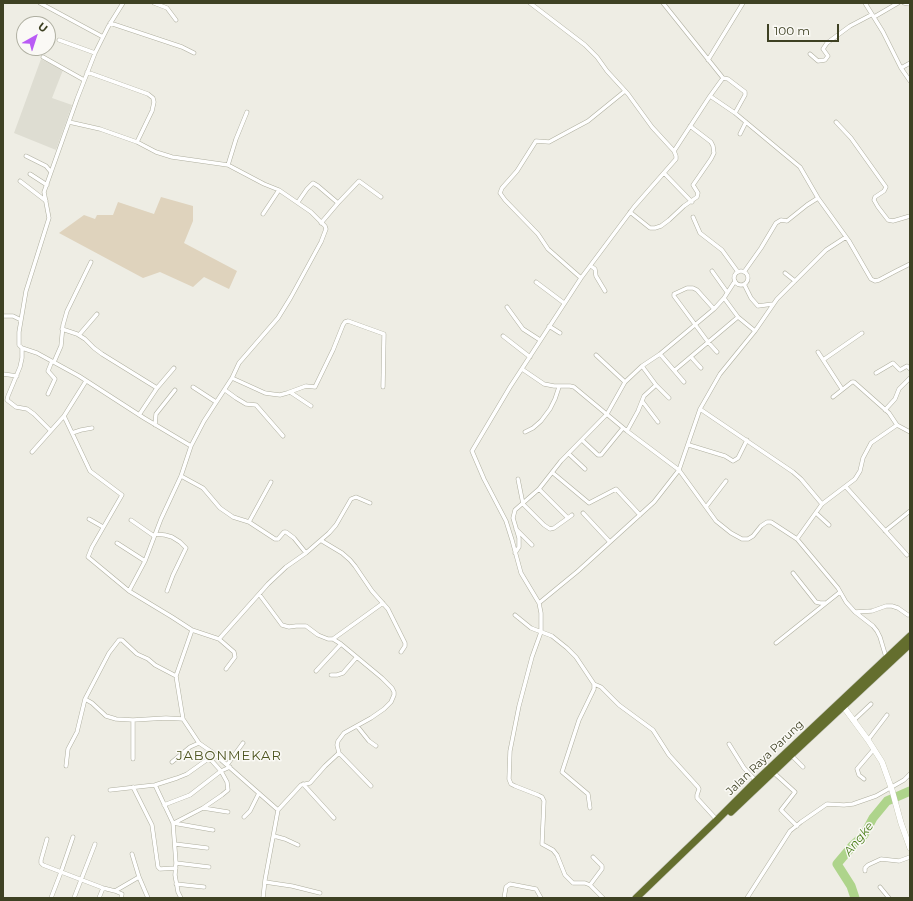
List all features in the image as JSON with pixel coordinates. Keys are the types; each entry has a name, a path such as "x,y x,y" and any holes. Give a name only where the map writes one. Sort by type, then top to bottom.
{"highway":[{"name":"Jalan Raya Parung","path":"636,898 756,781 910,636"},
{"name":"Jalan Raya Parung","path":"642,898 773,772 910,644"}],"main road":[{"path":"843,706 882,762 910,848"}],"street":[{"path":"40,3 103,37"},
{"path":"50,430 27,409 16,407 7,400 17,376 22,358 22,348 18,340 21,320 26,290 49,218 44,196 51,172 95,53 110,23 123,3"},
{"path":"154,3 167,8 176,20"},
{"path":"530,3 585,45 625,91 652,127 674,151 676,156 676,159 630,212 564,303 522,368 472,451 484,480 506,521 521,573 538,603 541,613 540,632 518,706 510,752 509,779 511,784 542,797 544,801 542,844 553,850 557,855 568,879 574,883 585,883 590,885 603,898"},
{"path":"663,3 723,78 728,79 745,92 746,95 735,113"},
{"path":"708,60 743,3"},
{"path":"865,3 883,32 900,68 909,79"},
{"path":"810,54 818,61 825,60 828,56 823,49 827,43 850,26 898,3"},
{"path":"904,3 910,4"},
{"path":"110,23 194,53"},
{"path":"59,40 95,53"},
{"path":"43,57 84,80"},
{"path":"900,68 910,63"},
{"path":"88,72 148,94 153,98 154,102 152,111 137,142"},
{"path":"674,151 723,78"},
{"path":"582,278 548,249 535,230 500,193 502,188 517,171 536,141 549,142 588,121 625,91"},
{"path":"710,96 735,113 800,167 818,198 859,256 870,279 875,281 879,280 910,264"},
{"path":"228,165 246,112"},
{"path":"69,122 100,129 137,142 156,152 172,157 228,165 264,184 279,190 298,202 311,212 325,226 326,229 302,279 278,318 238,363 225,390 204,421 191,446 181,476 145,561 129,591"},
{"path":"740,134 746,122"},
{"path":"836,122 851,138 886,187 884,191 876,196 874,200 888,220 893,221 910,216"},
{"path":"630,212 650,228 655,228 670,220 684,206 692,202 699,194 693,185 714,153 712,142 690,126"},
{"path":"26,156 46,166 51,172"},
{"path":"664,173 692,202"},
{"path":"30,174 47,186"},
{"path":"20,181 46,201"},
{"path":"322,223 338,203 359,182 381,197"},
{"path":"298,202 313,183 338,203"},
{"path":"263,214 279,190"},
{"path":"744,272 776,223 781,220 787,221 818,198"},
{"path":"693,217 700,233 722,250 738,272"},
{"path":"538,603 560,587 654,502 679,470 689,445 700,408 720,374 755,331 773,304 826,250 846,237"},
{"path":"48,394 55,379 48,371 61,346 62,329 67,311 91,262"},
{"path":"591,266 595,269 596,276 605,291"},
{"path":"712,271 727,292"},
{"path":"738,272 744,272"},
{"path":"515,554 519,547 519,538 513,518 518,507 539,489 568,454 607,414 625,382 642,366 660,354 714,309 724,298 735,281 734,277 738,272"},
{"path":"744,272 748,278 744,284"},
{"path":"785,273 795,281"},
{"path":"735,281 738,284 744,284"},
{"path":"536,282 564,303"},
{"path":"744,284 751,298 758,306 773,304"},
{"path":"714,309 697,290 693,288 687,288 676,292 674,296 717,352"},
{"path":"724,298 738,317 755,331"},
{"path":"507,307 523,329 540,340"},
{"path":"79,335 96,314"},
{"path":"3,316 12,316 21,320"},
{"path":"675,370 738,317"},
{"path":"232,378 265,393 280,395 306,386 315,387 345,322 348,321 382,332 384,335 382,387"},
{"path":"549,326 560,334"},
{"path":"62,329 79,335 98,351 157,388"},
{"path":"822,360 862,333"},
{"path":"503,336 530,357"},
{"path":"22,348 53,361 191,446"},
{"path":"818,352 842,390"},
{"path":"660,354 684,382"},
{"path":"596,355 625,382"},
{"path":"691,357 700,368"},
{"path":"876,373 891,363 895,364 900,370 907,366 910,369"},
{"path":"642,366 669,398"},
{"path":"139,415 157,388 174,368"},
{"path":"522,368 544,384 559,387 574,387 625,429 679,470 716,521 731,533 742,539 753,536 760,526 767,522 771,522 797,539 838,588 846,602 877,631 886,658"},
{"path":"3,374 17,376"},
{"path":"885,410 895,399 899,389 910,378"},
{"path":"32,452 64,416 86,381"},
{"path":"833,397 854,382 889,413 897,425 910,432"},
{"path":"582,440 598,455 601,455 625,429 644,396 656,384"},
{"path":"193,387 216,402"},
{"path":"525,432 537,424 550,409 559,387"},
{"path":"155,425 156,414 174,390"},
{"path":"225,390 246,404 256,405 283,436"},
{"path":"290,392 311,406"},
{"path":"642,401 658,422"},
{"path":"700,408 793,472 822,504"},
{"path":"64,416 90,471 122,495 92,547 88,557 129,591 192,630 219,638 235,654 235,657 226,669"},
{"path":"797,539 822,504 855,479 860,471 863,458 871,443 879,436 897,425"},
{"path":"72,433 92,428"},
{"path":"689,445 725,456 733,461 738,458 747,440"},
{"path":"568,454 585,468"},
{"path":"553,473 589,503 616,489 640,515"},
{"path":"181,476 203,488 216,504 233,517 249,522 275,539 278,539 284,532 289,534 300,544 306,553"},
{"path":"518,479 523,504 544,525 550,529 554,528 570,517 539,489"},
{"path":"706,507 726,481"},
{"path":"249,522 272,482"},
{"path":"846,487 907,555"},
{"path":"219,638 286,567 322,541 336,525 351,499 356,497 370,503"},
{"path":"885,531 910,511"},
{"path":"583,512 610,542"},
{"path":"816,513 829,525"},
{"path":"88,519 103,528"},
{"path":"131,520 155,535 165,534 172,537 186,548 167,591"},
{"path":"515,528 532,545"},
{"path":"322,541 350,560 372,592 383,602 391,614 405,643 401,652"},
{"path":"118,543 145,561"},
{"path":"793,573 816,602 826,602"},
{"path":"776,643 840,592"},
{"path":"259,594 282,625 289,627 306,626 318,635 328,639 333,639 341,644 392,688 394,695 391,702 371,718 344,733 337,745 339,753 371,786"},
{"path":"333,639 383,602"},
{"path":"855,612 872,611 886,606 892,606 908,615"},
{"path":"515,615 531,628 552,636 576,657 594,684 601,687 620,705 653,730 668,755 698,787 699,790 696,795 697,798 717,820"},
{"path":"192,630 176,676 183,719 199,743 228,766 278,810"},
{"path":"66,766 68,749 78,732 85,699 109,653 119,640 122,640 137,654 176,676"},
{"path":"316,671 341,644"},
{"path":"331,675 337,676 343,673 356,658"},
{"path":"590,808 588,794 562,772 579,720 594,689 594,684"},
{"path":"85,699 92,703 106,716 116,720 166,718 183,719"},
{"path":"853,721 870,704"},
{"path":"868,740 887,715"},
{"path":"133,720 133,759"},
{"path":"357,726 376,746"},
{"path":"172,762 190,747 199,743"},
{"path":"164,805 190,795 228,766 243,743"},
{"path":"729,744 744,768 756,781"},
{"path":"864,780 858,775 857,769 874,749"},
{"path":"263,898 278,810 301,785 310,783 339,753"},
{"path":"791,755 803,767"},
{"path":"110,790 155,785 187,774 208,759 212,760 221,771 227,782 228,790 203,808 173,823"},
{"path":"773,772 795,792 781,810 797,826"},
{"path":"747,898 790,831 827,804 844,805 860,803 892,789 910,774"},
{"path":"303,784 334,818"},
{"path":"155,785 173,823 176,884 181,898"},
{"path":"133,787 152,825 158,866 160,869 176,868"},
{"path":"244,817 250,811 258,794 260,794"},
{"path":"203,808 228,812"},
{"path":"173,823 214,830"},
{"path":"274,836 298,845"},
{"path":"51,898 73,837"},
{"path":"48,839 41,863 61,872 122,894 122,898"},
{"path":"74,898 95,844"},
{"path":"175,844 207,848"},
{"path":"132,854 139,877 148,898"},
{"path":"865,871 864,868 868,864 880,859 899,861 910,857"},
{"path":"590,885 602,870 602,866 593,858"},
{"path":"176,863 209,867"},
{"path":"115,891 139,877"},
{"path":"265,882 292,886 320,893"},
{"path":"176,884 204,887"},
{"path":"504,898 506,887 510,884 536,889 541,898"},
{"path":"880,887 889,898"},
{"path":"99,898 103,888"}],"shaded area":[{"path":"41,59 63,70 52,98 72,105 56,150 14,133"},
{"path":"161,197 193,206 193,221 184,243 237,271 229,289 204,277 193,287 160,272 143,278 59,233 84,215 95,219 97,215 113,215 118,202 154,214"}],"waterway":[{"name":"Angke","path":"855,898 851,886 837,864 853,845 864,835 873,818 887,801 910,791"}],"district":[{"name":"JABONMEKAR","path":"229,756"}]}
